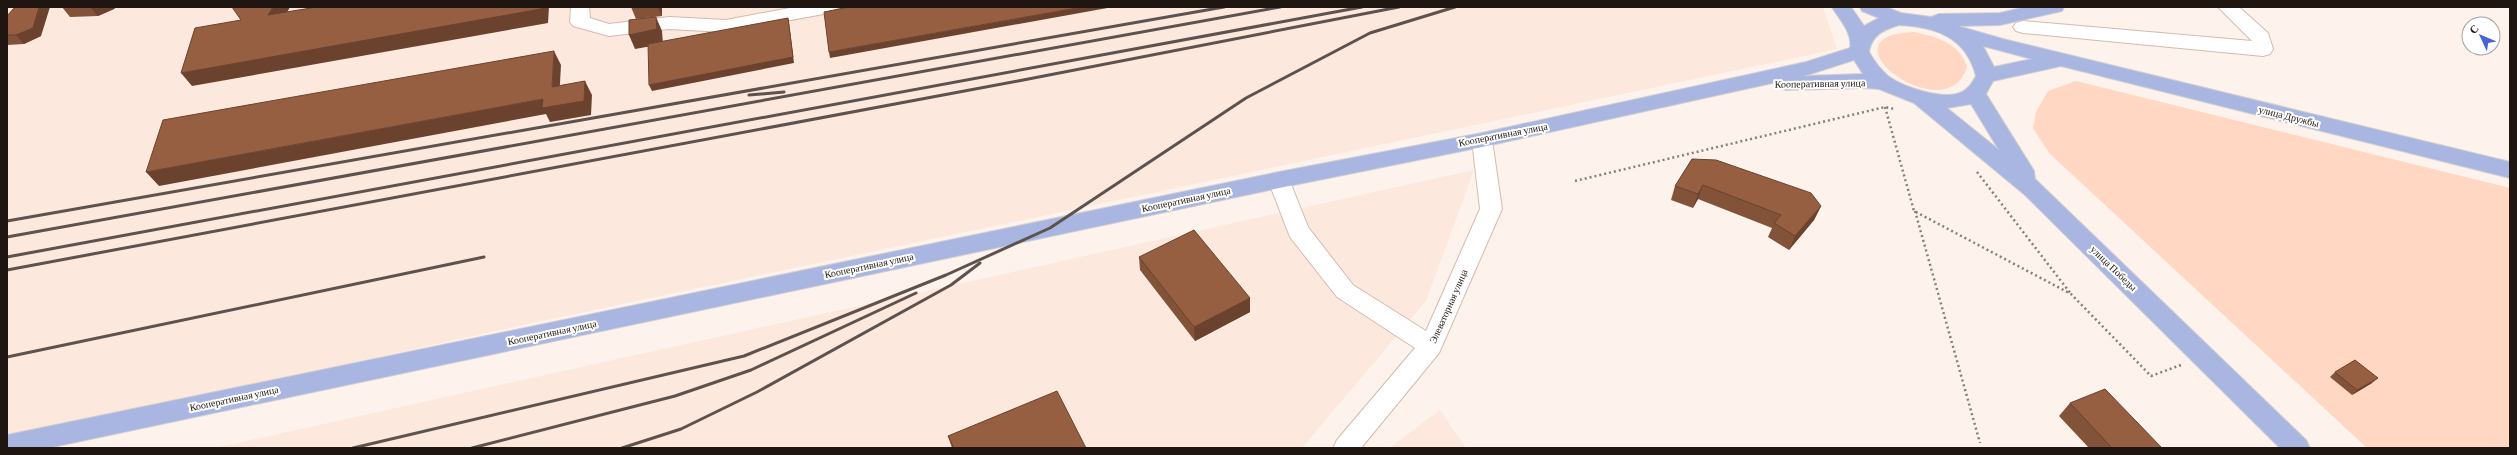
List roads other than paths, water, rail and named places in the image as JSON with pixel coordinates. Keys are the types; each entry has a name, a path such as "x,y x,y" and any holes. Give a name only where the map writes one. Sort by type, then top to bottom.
{"main road":[{"path":"1841,7 1852,20 1860,48 1870,70 1885,83 1921,98 1958,99 1982,77 2001,45 2023,27 2058,7"},
{"path":"1869,7 1898,19"},
{"path":"1860,48 1865,34 1878,25 1898,19 2000,19 2055,7"},
{"path":"1920,19 1953,32 1970,43 1998,127 2033,189"},
{"name":"улица Дружбы","path":"1953,32 2068,62 2510,170"},
{"name":"Кооперативная улица","path":"7,446 1278,180 1482,140 1808,68 1860,48"},
{"path":"1982,77 2015,68 2068,62"},
{"name":"Кооперативная улица","path":"1730,86 1859,81 1885,83"},
{"name":"улица Победы","path":"1921,98 2033,189 2297,448"}],"street":[{"path":"580,7 580,22 609,30 669,23 726,26 829,7"},
{"path":"2023,27 2263,50 2261,38 2227,7"},
{"name":"Элеваторная улица","path":"1346,448 1431,346 1490,209 1482,140"},
{"path":"1278,180 1298,231 1345,291 1431,346"}],"railway":[{"path":"7,221 1224,7"},
{"path":"7,237 1280,7"},
{"path":"7,257 1362,7"},
{"path":"7,270 1018,81 1399,7"},
{"path":"353,448 744,356 946,275 1050,228 1246,98 1370,33 1455,7"},
{"path":"749,95 784,92"},
{"path":"7,357 484,257"},
{"path":"622,448 681,429 757,392 951,285 980,263"},
{"path":"472,448 675,396 751,370 916,293"}]}
